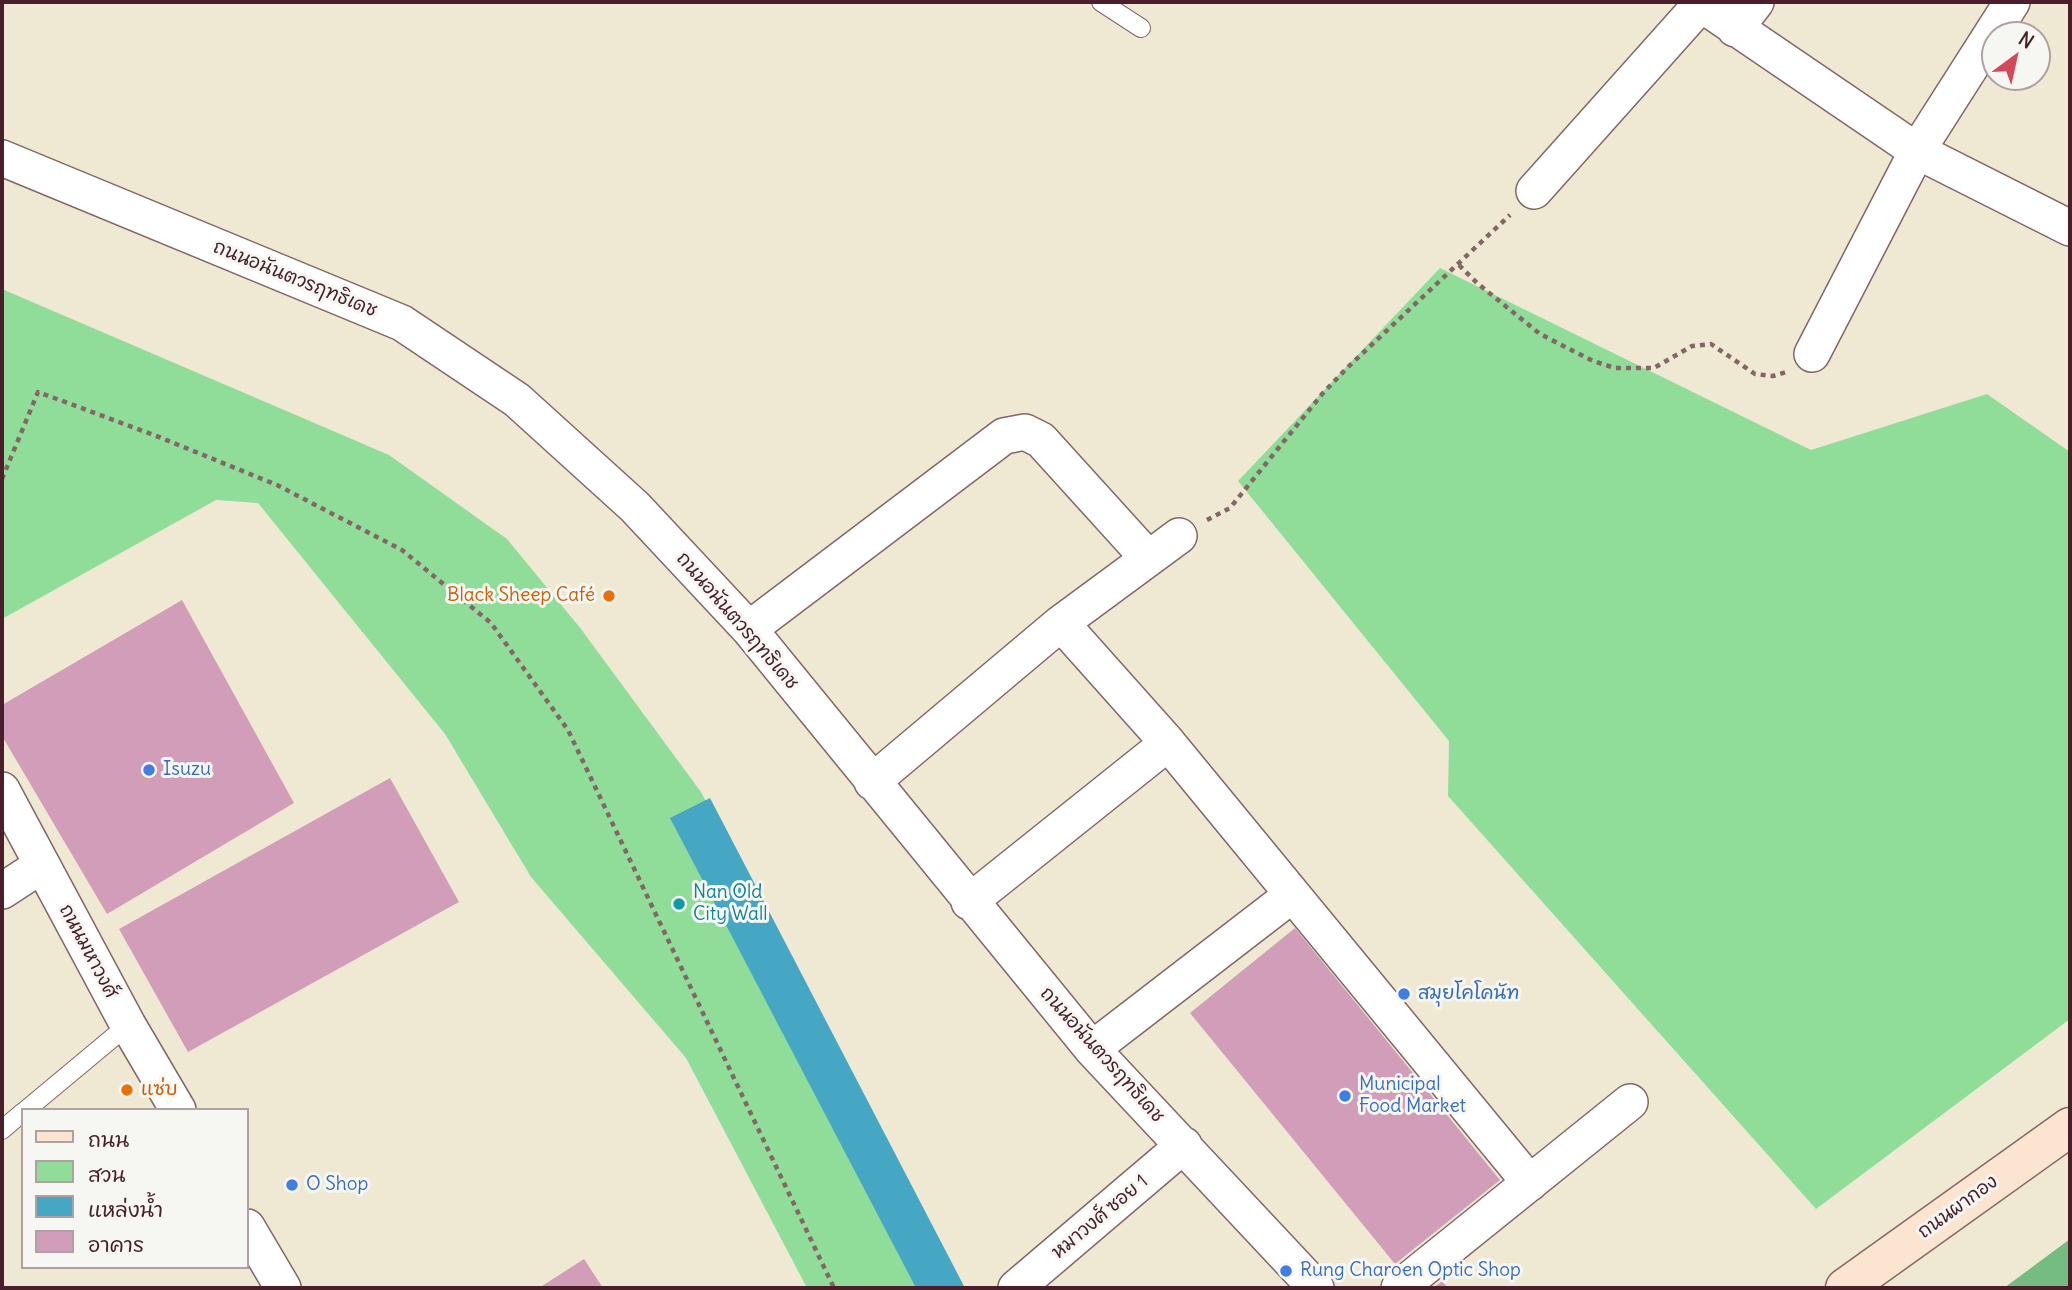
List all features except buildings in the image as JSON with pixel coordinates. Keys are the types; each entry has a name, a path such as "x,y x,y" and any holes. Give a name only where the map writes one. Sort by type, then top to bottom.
{"main road":[{"name":"ถนนผากอง","path":"1849,1287 2070,1127"}],"street":[{"path":"1735,29 1756,2"},
{"path":"1812,354 1917,151 2012,2"},
{"path":"1534,191 1699,3 1917,151 2070,228"},
{"name":"ถนนอนันตวรฤทธิเดช","path":"2,158 402,323 517,400 635,507 749,629 969,902 1092,1049 1316,1288"},
{"path":"749,629 1004,436 1025,432 1041,440 1148,558"},
{"path":"872,782 1061,623 1179,536"},
{"path":"1061,623 1168,743 1530,1183"},
{"path":"969,902 1168,743"},
{"name":"ถนนมหาวงศ์","path":"2,790 128,1025 177,1108"},
{"path":"2,891 42,865"},
{"path":"1092,1049 1292,895"},
{"path":"1399,1288 1630,1102"},
{"name":"หมาวงศ์ ซอย 1","path":"1016,1288 1184,1145"},
{"path":"248,1229 283,1288"}],"lane":[{"path":"1101,2 1141,28"},
{"path":"28,1108 128,1025"},
{"path":"2,1130 21,1114"}],"path":[{"path":"1179,536 1230,508 1323,393 1534,191"},
{"path":"1459,265 1540,334 1593,361 1615,368 1654,368 1692,346 1711,344 1755,374 1773,376 1794,370 1812,354"},
{"path":"2,479 38,392 277,485 402,550 491,623 568,730 834,1288"}],"green space":[{"path":"1440,268 1811,450 1987,394 2070,452 2070,1019 1816,1209 1448,796 1449,741 1238,481"},
{"path":"2,289 389,455 507,539 581,629 701,792 961,1288 807,1288 686,1058 531,877 445,734 258,503 216,500 2,619"},
{"path":"2070,1239 2070,1288 2004,1288"}],"water":[{"path":"710,798 965,1288 916,1288 670,818"}],"place":[{"name":"Black Sheep Café","path":"609,596"},
{"name":"Isuzu","path":"149,770"},
{"name":"Nan Old City Wall","path":"679,904"},
{"name":"สมุยโคโคนัท","path":"1404,994"},
{"name":"แซ่บ","path":"127,1090"},
{"name":"Municipal Food Market","path":"1345,1096"},
{"name":"O Shop","path":"292,1185"},
{"name":"Rung Charoen Optic Shop","path":"1286,1271"}]}
